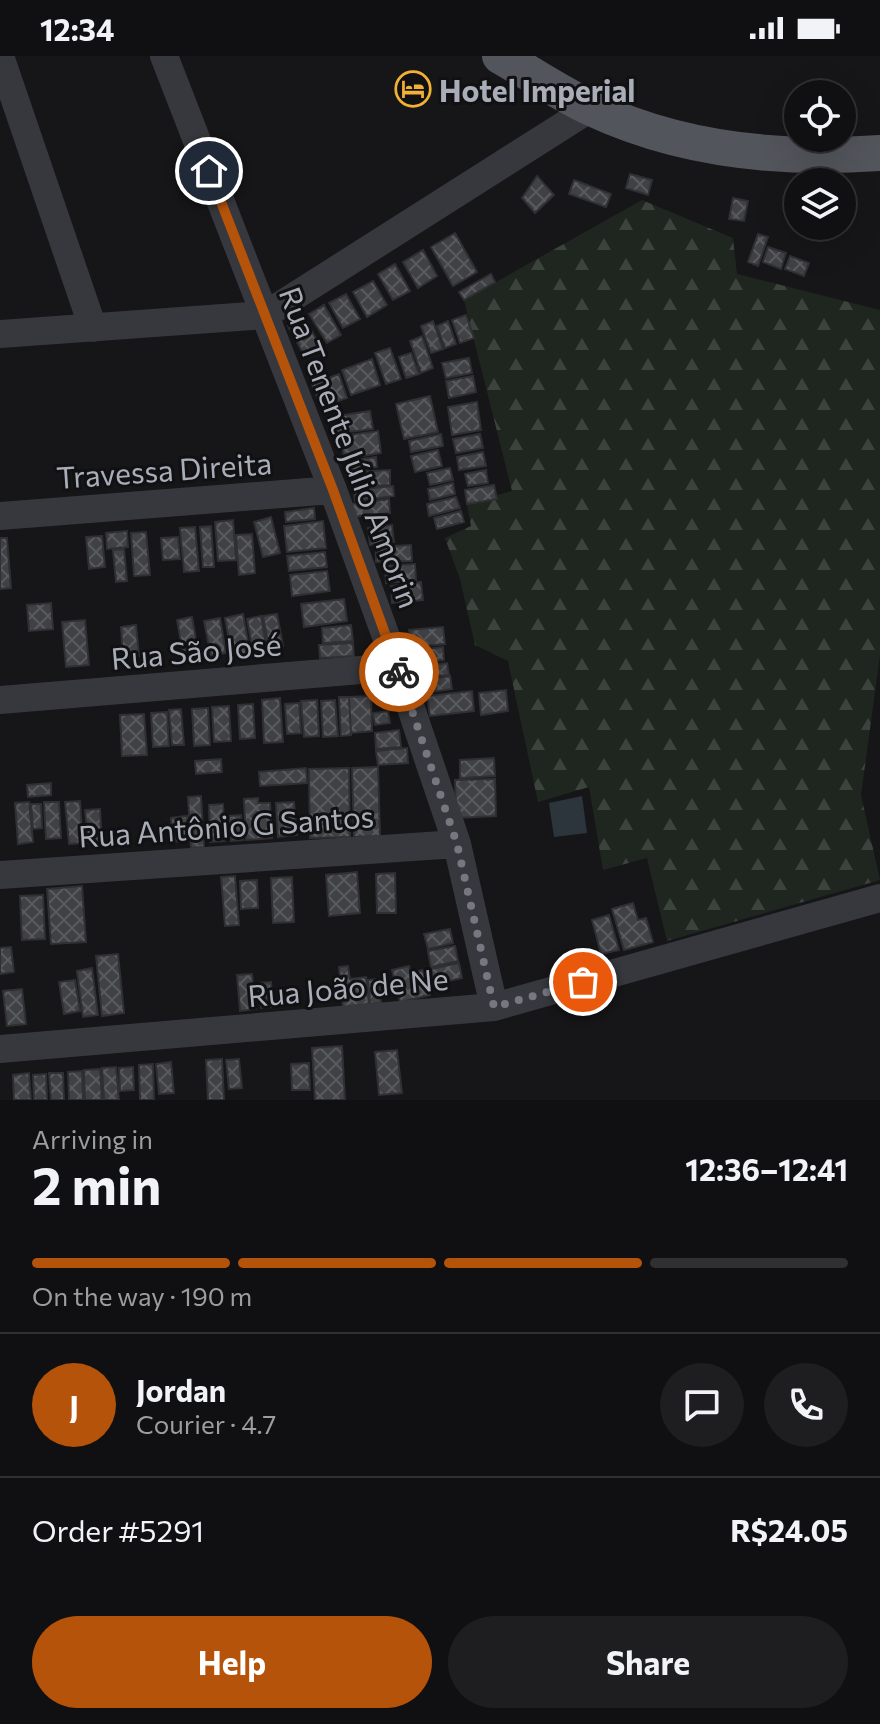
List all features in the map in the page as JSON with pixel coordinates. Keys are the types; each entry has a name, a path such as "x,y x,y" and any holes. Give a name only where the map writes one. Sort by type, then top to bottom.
{"main road":[{"path":"500,56 591,108 676,137 752,152 832,156 880,153"},
{"path":"832,156 880,173"}],"street":[{"path":"0,56 93,328"},
{"name":"Rua Tenente Júlio Amorin","path":"164,56 333,490 397,667 457,844 494,1007"},
{"path":"0,334 265,315 591,108"},
{"name":"Travessa Direita","path":"0,516 333,490"},
{"name":"Rua São José","path":"0,700 397,667"},
{"name":"Rua Antônio G Santos","path":"0,875 457,844"},
{"name":"Rua João de Ne","path":"0,1049 494,1007 880,898"}],"green space":[{"path":"642,200 733,238 737,274 880,310 880,655 861,795 880,880 667,941 647,858 603,870 589,787 538,802 508,661 475,645 460,579 445,538 471,526 467,504 512,491 464,300"}],"shaded area":[{"path":"582,796 587,833 554,837 549,803"}],"building":[{"path":"630,174 652,180 648,195 626,188"},
{"path":"537,176 554,195 535,213 522,198"},
{"path":"574,180 611,194 606,207 569,194"},
{"path":"733,198 748,201 744,221 729,219"},
{"path":"455,233 477,272 453,286 431,247"},
{"path":"758,234 768,237 758,266 748,262"},
{"path":"768,247 786,253 781,269 763,262"},
{"path":"423,250 437,276 418,288 403,262"},
{"path":"790,256 809,263 804,276 785,269"},
{"path":"395,264 410,291 393,300 378,274"},
{"path":"491,274 495,282 464,300 459,292"},
{"path":"373,281 387,305 367,317 353,292"},
{"path":"346,294 360,319 343,328 329,303"},
{"path":"324,305 341,335 327,343 309,314"},
{"path":"466,315 474,338 460,343 452,320"},
{"path":"304,317 320,346 304,355 288,326"},
{"path":"433,321 443,349 431,353 421,326"},
{"path":"448,321 456,344 445,348 437,326"},
{"path":"422,336 433,368 421,373 410,341"},
{"path":"390,348 401,379 386,384 375,353"},
{"path":"411,353 419,374 406,378 399,357"},
{"path":"469,358 472,373 446,378 442,363"},
{"path":"372,359 380,385 351,395 342,370"},
{"path":"339,374 347,398 321,407 312,384"},
{"path":"473,376 476,392 449,398 446,381"},
{"path":"430,396 438,432 404,439 396,404"},
{"path":"477,402 481,430 452,435 448,407"},
{"path":"370,411 373,429 333,434 331,417"},
{"path":"378,431 381,453 344,459 341,436"},
{"path":"441,434 443,446 411,452 409,441"},
{"path":"480,434 483,448 456,453 453,439"},
{"path":"438,450 442,466 415,472 411,456"},
{"path":"483,452 486,466 459,470 457,457"},
{"path":"376,457 377,467 350,471 349,461"},
{"path":"450,468 453,480 430,485 427,473"},
{"path":"390,470 390,485 353,487 352,472"},
{"path":"486,470 488,483 468,486 465,474"},
{"path":"453,483 455,494 430,500 428,489"},
{"path":"494,485 497,499 467,504 465,490"},
{"path":"393,486 394,496 355,501 354,490"},
{"path":"456,497 460,508 429,516 427,504"},
{"path":"389,499 390,513 353,517 351,504"},
{"path":"314,508 315,519 286,522 285,512"},
{"path":"461,511 464,522 437,529 434,518"},
{"path":"271,517 280,553 263,557 254,522"},
{"path":"233,520 236,560 218,561 215,522"},
{"path":"323,521 326,548 287,552 284,526"},
{"path":"392,525 394,542 370,545 368,528"},
{"path":"211,526 214,567 203,567 200,527"},
{"path":"195,527 199,571 184,572 180,528"},
{"path":"127,531 128,547 107,549 106,533"},
{"path":"146,532 150,575 134,576 131,533"},
{"path":"252,534 255,573 239,575 236,535"},
{"path":"102,536 105,567 89,569 86,537"},
{"path":"178,537 180,559 163,560 161,538"},
{"path":"0,538 7,538 11,588 0,589"},
{"path":"411,545 412,561 376,562 376,547"},
{"path":"124,549 127,581 116,582 113,550"},
{"path":"325,552 327,567 289,571 287,556"},
{"path":"415,564 416,580 386,583 385,566"},
{"path":"327,571 330,591 292,596 290,575"},
{"path":"421,582 423,600 392,603 391,586"},
{"path":"344,599 347,621 304,627 301,604"},
{"path":"51,603 53,629 29,631 27,605"},
{"path":"243,614 250,653 232,657 225,618"},
{"path":"277,614 283,646 269,649 263,616"},
{"path":"261,616 267,649 253,651 247,619"},
{"path":"192,617 199,657 184,660 177,620"},
{"path":"220,618 226,653 211,656 204,621"},
{"path":"85,620 89,665 66,667 62,622"},
{"path":"136,625 139,656 123,657 121,627"},
{"path":"351,625 353,641 323,643 322,628"},
{"path":"443,627 445,644 411,647 409,630"},
{"path":"353,643 354,656 320,658 319,645"},
{"path":"443,647 444,660 416,664 415,650"},
{"path":"447,663 449,675 424,678 423,666"},
{"path":"450,676 452,689 425,693 423,680"},
{"path":"506,690 508,711 481,715 479,693"},
{"path":"472,691 474,711 430,716 427,696"},
{"path":"371,696 372,731 351,733 349,697"},
{"path":"339,697 349,697 351,735 341,736"},
{"path":"280,698 283,742 264,743 262,700"},
{"path":"317,700 319,736 304,737 301,701"},
{"path":"335,700 338,736 323,737 321,701"},
{"path":"299,703 301,733 287,734 285,704"},
{"path":"253,704 255,738 240,739 238,705"},
{"path":"229,706 231,741 214,742 212,707"},
{"path":"208,708 210,745 194,746 192,709"},
{"path":"181,709 184,745 172,745 169,710"},
{"path":"388,711 390,723 375,725 373,713"},
{"path":"167,712 169,746 153,747 151,713"},
{"path":"144,714 147,755 122,756 120,715"},
{"path":"399,730 401,747 376,749 375,733"},
{"path":"407,748 408,763 378,765 376,751"},
{"path":"494,758 495,776 460,778 460,760"},
{"path":"221,759 222,772 196,774 195,761"},
{"path":"378,767 380,836 354,837 352,768"},
{"path":"306,768 307,783 260,786 259,772"},
{"path":"349,768 350,837 310,838 309,769"},
{"path":"495,779 496,816 456,818 455,780"},
{"path":"51,783 51,795 28,797 27,785"},
{"path":"201,796 204,847 191,848 188,797"},
{"path":"258,798 258,803 270,803 272,838 246,840 244,799"},
{"path":"80,801 83,843 69,844 65,802"},
{"path":"29,802 33,842 18,844 15,803"},
{"path":"44,802 59,802 61,838 46,839"},
{"path":"294,802 297,835 278,837 276,803"},
{"path":"31,804 41,804 42,828 33,829"},
{"path":"223,804 225,841 210,842 209,805"},
{"path":"100,809 102,842 88,843 85,810"},
{"path":"241,815 243,840 231,841 229,816"},
{"path":"187,816 188,841 172,842 171,818"},
{"path":"357,872 360,913 329,916 326,875"},
{"path":"395,873 396,913 377,913 376,874"},
{"path":"235,876 239,925 225,926 221,877"},
{"path":"292,877 294,922 273,923 271,878"},
{"path":"257,880 258,908 241,909 240,881"},
{"path":"82,886 86,942 51,944 47,889"},
{"path":"43,895 45,939 22,940 20,896"},
{"path":"633,903 638,920 646,918 653,942 624,950 612,909"},
{"path":"609,915 619,950 601,954 592,920"},
{"path":"450,929 453,943 428,949 424,934"},
{"path":"455,946 458,961 431,967 428,951"},
{"path":"11,947 14,972 0,974 0,948"},
{"path":"118,954 124,1013 102,1016 96,956"},
{"path":"459,963 462,978 434,984 431,969"},
{"path":"348,966 350,979 366,977 369,1004 343,1007 339,967"},
{"path":"409,966 411,973 423,970 430,995 400,1002 392,970"},
{"path":"92,968 98,1015 83,1017 77,971"},
{"path":"252,974 256,1009 240,1011 237,975"},
{"path":"379,979 381,1003 370,1004 368,980"},
{"path":"75,980 80,1011 64,1014 59,982"},
{"path":"271,982 273,1007 261,1008 258,983"},
{"path":"22,989 26,1024 7,1026 3,991"},
{"path":"342,1046 345,1100 315,1100 312,1048"},
{"path":"397,1050 402,1093 379,1095 375,1052"},
{"path":"222,1059 224,1100 208,1100 206,1060"},
{"path":"239,1059 242,1088 229,1089 226,1060"},
{"path":"171,1062 174,1093 159,1094 156,1064"},
{"path":"309,1063 310,1090 292,1090 291,1064"},
{"path":"153,1064 154,1100 140,1100 139,1065"},
{"path":"116,1067 119,1100 104,1100 102,1068"},
{"path":"133,1067 134,1090 120,1091 119,1068"},
{"path":"100,1069 102,1100 85,1100 84,1070"},
{"path":"82,1071 83,1100 69,1100 68,1072"},
{"path":"29,1073 31,1100 14,1100 13,1075"},
{"path":"49,1073 63,1073 64,1100 51,1100"},
{"path":"46,1074 47,1100 34,1100 33,1075"}],"way so far":[{"path":"399,672 457,844 494,1007 583,982"}],"place":[{"name":"Hotel Imperial","path":"413,89"}],"route":[{"path":"209,171 333,490 399,672"}]}
